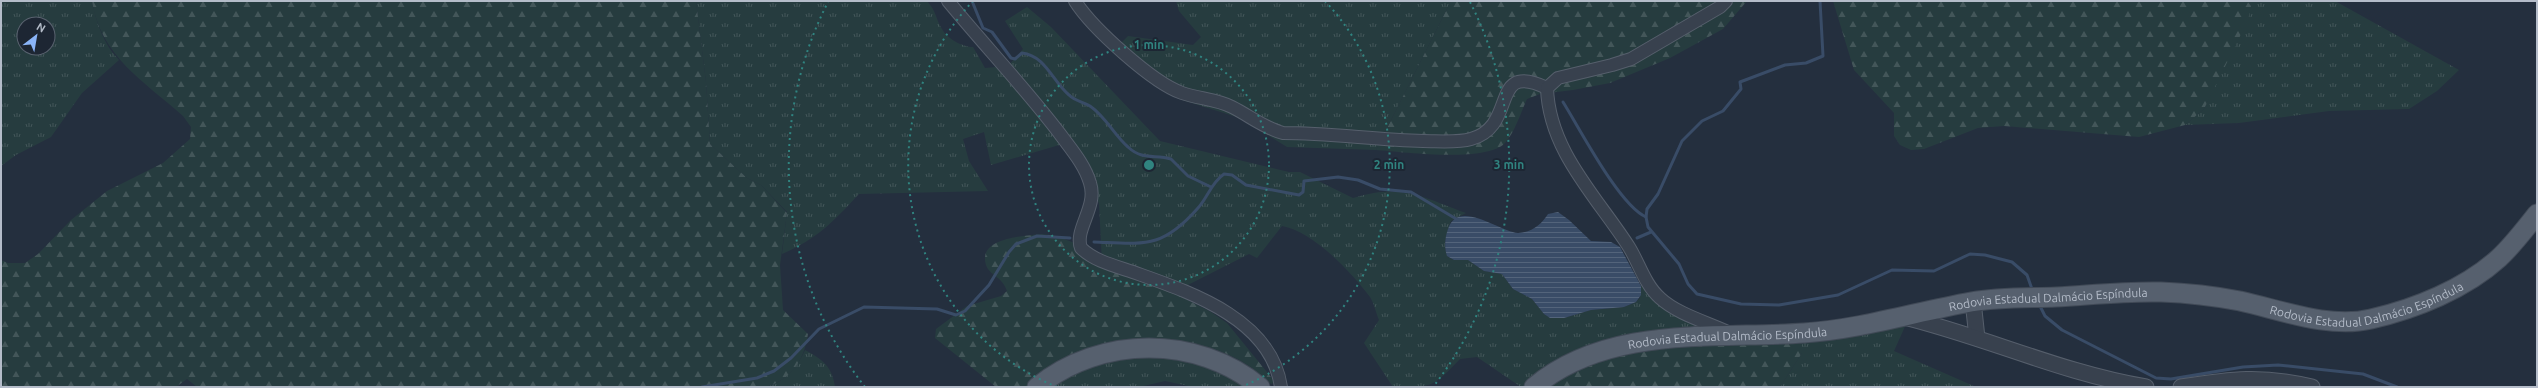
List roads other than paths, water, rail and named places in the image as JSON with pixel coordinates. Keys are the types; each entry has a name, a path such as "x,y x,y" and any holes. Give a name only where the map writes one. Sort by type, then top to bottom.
{"main road":[{"name":"Rodovia Estadual Dalmácio Espíndula","path":"1534,387 1563,367 1586,356 1625,345 1735,335 1802,333 1854,329 1973,301 2160,292 2199,294 2319,318 2347,321 2368,320 2422,302 2476,276 2499,257 2537,214"},
{"path":"1037,387 1061,372 1089,359 1117,350 1144,347 1167,348 1194,353 1222,363 1246,376 1260,387"}],"street":[{"path":"948,1 1045,114 1076,156 1090,182 1093,195 1080,239 1081,248 1104,262 1190,292 1218,306 1247,330 1272,358 1279,371 1281,387"},
{"path":"1075,1 1098,27 1162,83 1183,94 1233,107 1269,129 1283,133 1391,140 1470,140 1483,136 1491,130 1496,123 1505,94 1511,85 1521,80 1532,81 1547,88"},
{"path":"1726,1 1720,7 1631,59 1612,66 1558,78 1547,88 1547,109 1569,161 1619,231 1652,289 1673,309 1735,335"},
{"path":"1973,301 1977,338"},
{"path":"1904,318 1959,331 2056,366 2119,383 2146,387"},
{"path":"2181,387 2225,380 2257,378 2312,387"}],"water":[{"path":"1558,212 1569,220 1591,241 1611,242 1620,247 1641,286 1641,295 1636,302 1624,307 1591,310 1564,318 1550,318 1544,314 1532,299 1513,289 1502,274 1484,271 1468,260 1454,260 1447,256 1445,242 1448,229 1453,220 1461,216 1470,216 1510,231 1523,233 1532,230 1543,221 1548,214"}],"waterway":[{"path":"972,1 983,28 992,32 1011,58 1015,59 1022,53 1037,59 1071,97 1096,110 1123,142 1133,151 1144,156 1171,159 1188,176 1211,187"},
{"path":"1820,1 1823,56 1806,63 1785,65 1740,82 1741,89 1723,111 1702,121 1682,141 1658,194 1647,209 1646,217 1648,227 1679,264 1688,284 1697,294 1741,304 1779,305 1838,295 1892,270 1934,271 1970,254 1985,255 2012,262 2027,275 2033,292"},
{"path":"1563,102 1612,182 1635,210 1646,217"},
{"path":"1094,242 1140,243 1163,237 1174,231 1198,208 1216,182 1224,174 1232,175 1246,185 1299,195 1303,192 1304,181 1338,177 1358,180 1380,189 1411,192 1458,220"},
{"path":"1637,238 1651,232"},
{"path":"702,387 757,378 774,371 791,358 819,329 864,307 937,309 956,315 965,311 989,285 1009,252 1016,244 1037,236 1070,238"},
{"path":"2039,304 2045,316 2062,330 2156,378 2171,379 2243,367 2278,365 2363,374 2397,387"}]}
